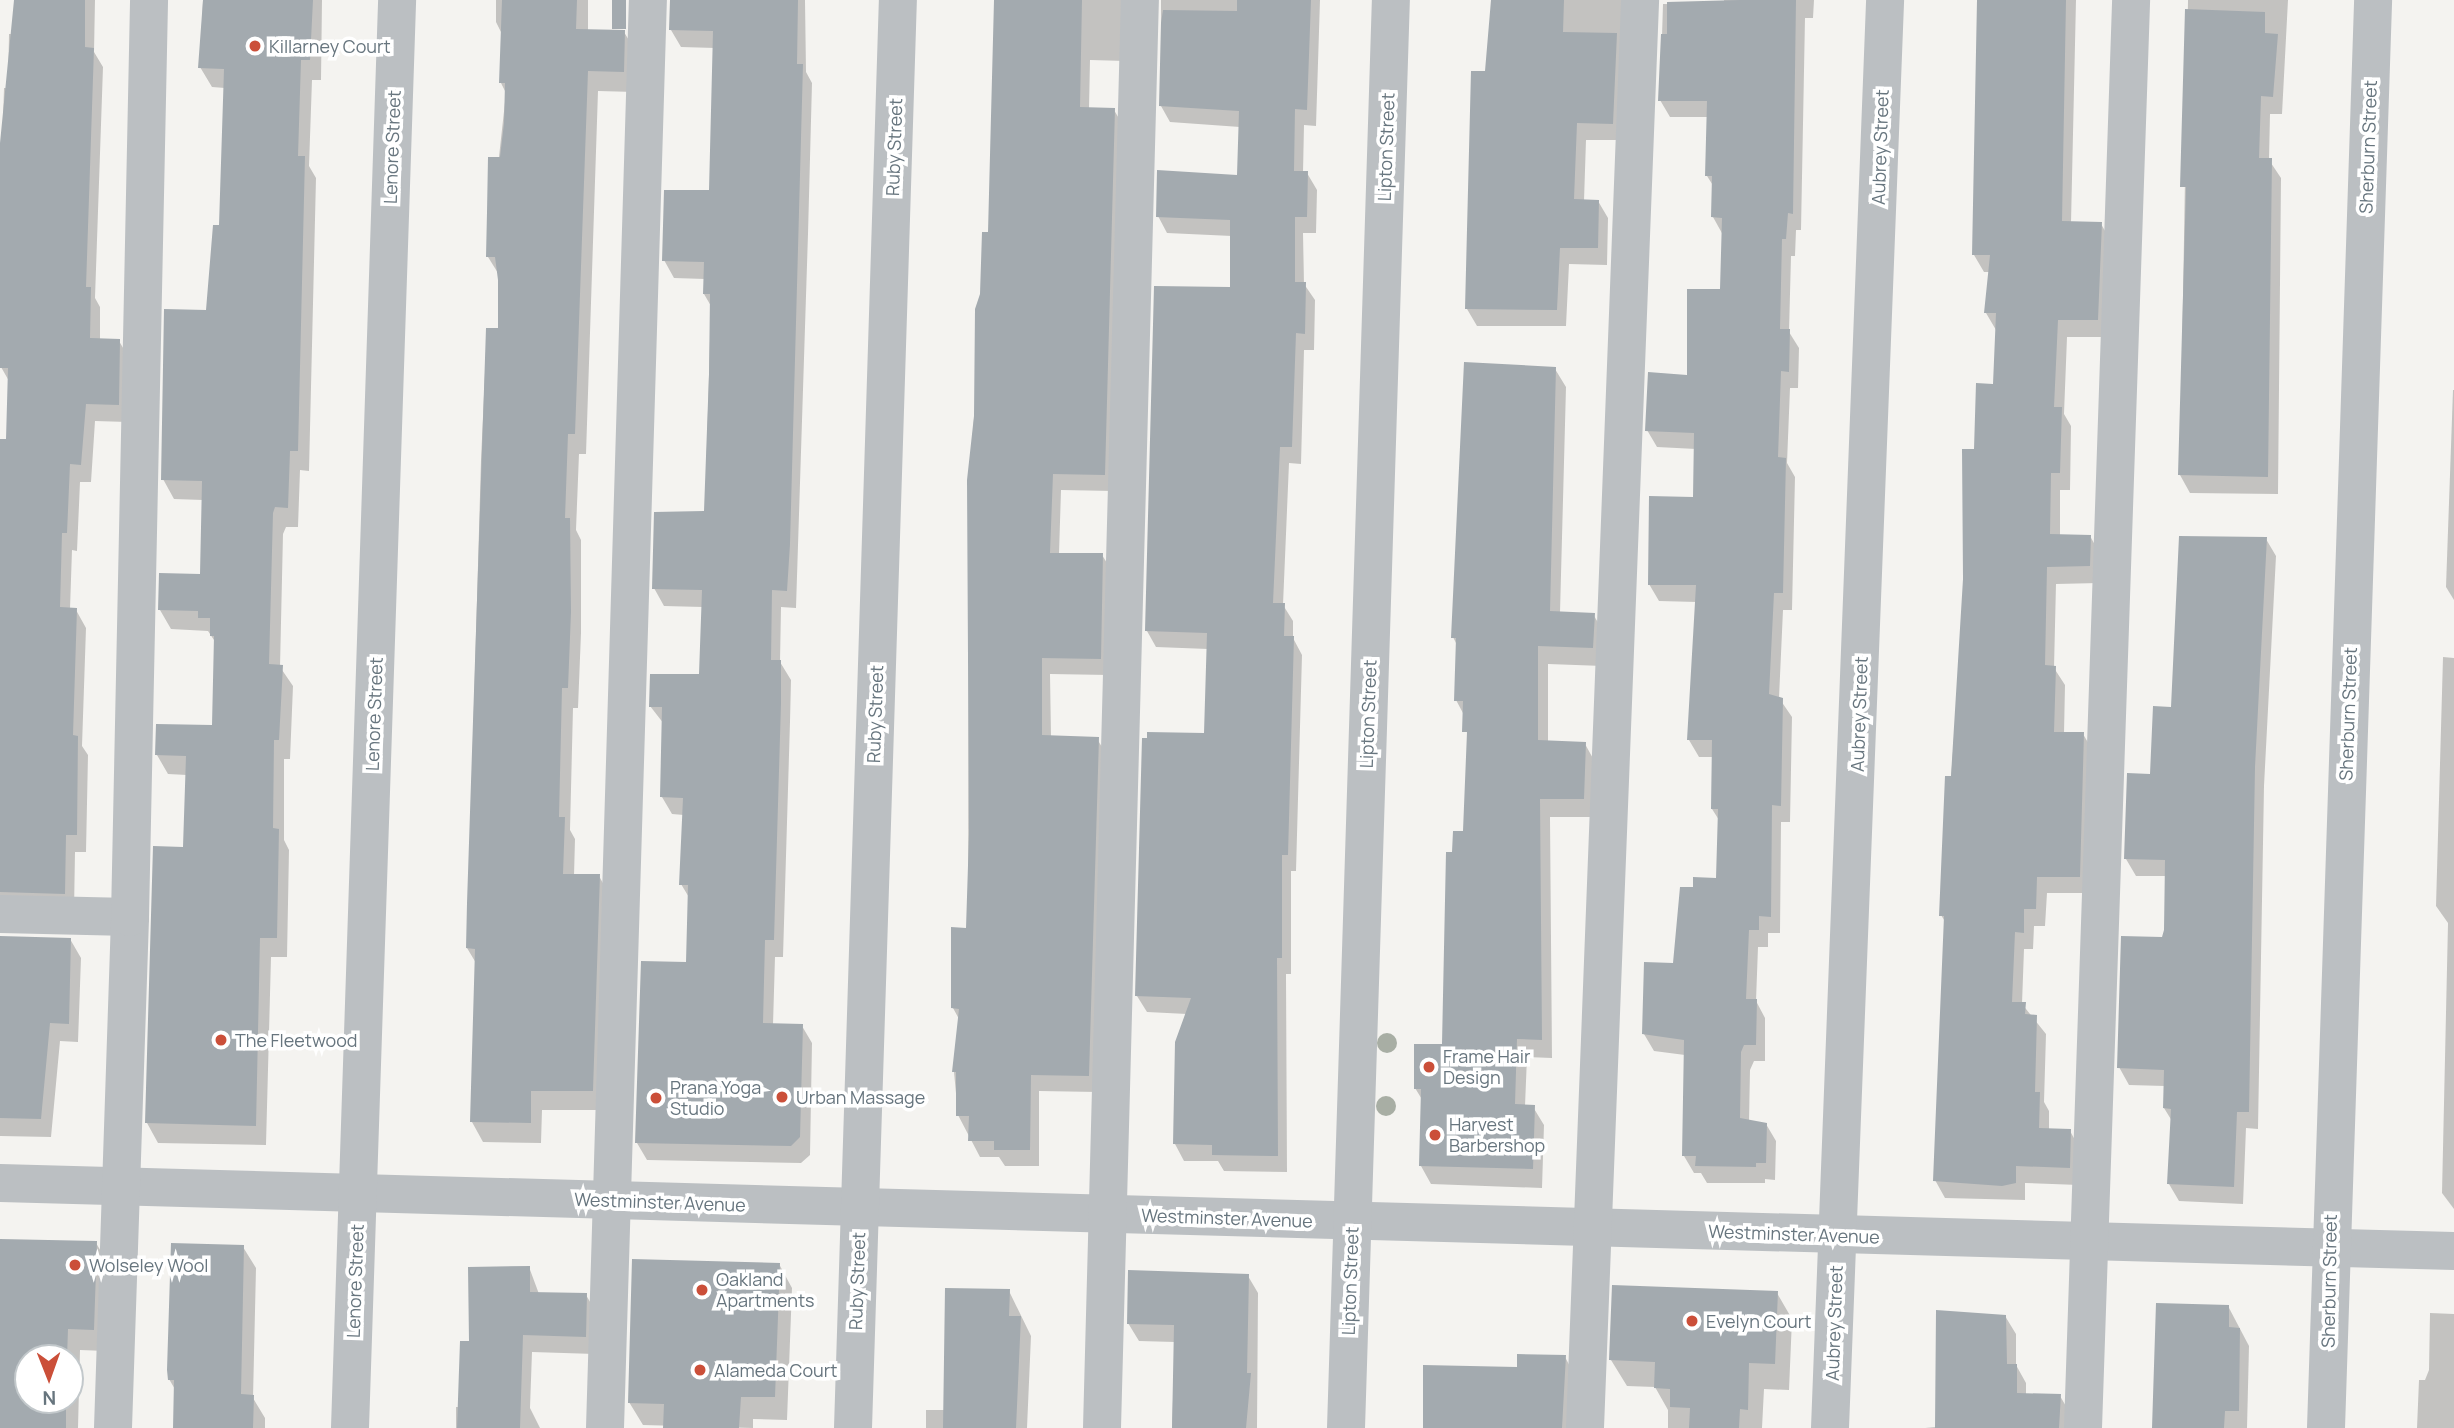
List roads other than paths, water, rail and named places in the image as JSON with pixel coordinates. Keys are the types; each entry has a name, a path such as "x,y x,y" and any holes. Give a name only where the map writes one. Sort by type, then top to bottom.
{"street":[{"path":"113,1428 130,917 149,0"},
{"name":"Lenore Street","path":"350,1428 397,0"},
{"path":"605,1428 648,0"},
{"name":"Ruby Street","path":"853,1428 898,0"},
{"path":"1102,1428 1140,0"},
{"name":"Lipton Street","path":"1346,1428 1391,0"},
{"path":"1585,1428 1640,0"},
{"name":"Aubrey Street","path":"1830,1428 1885,0"},
{"path":"2083,1428 2131,0"},
{"name":"Sherburn Street","path":"2326,1428 2373,0"},
{"path":"0,914 130,917"},
{"name":"Westminster Avenue","path":"0,1183 1838,1237 2454,1251"}],"place":[{"name":"Killarney Court","path":"255,46"},
{"name":"The Fleetwood","path":"221,1040"},
{"name":"Frame Hair Design","path":"1429,1067"},
{"name":"Urban Massage","path":"782,1097"},
{"name":"Prana Yoga Studio","path":"656,1098"},
{"name":"Harvest Barbershop","path":"1435,1135"},
{"name":"Wolseley Wool","path":"75,1265"},
{"name":"Oakland Apartments","path":"702,1290"},
{"name":"Evelyn Court","path":"1692,1321"},
{"name":"Alameda Court","path":"700,1370"}]}
